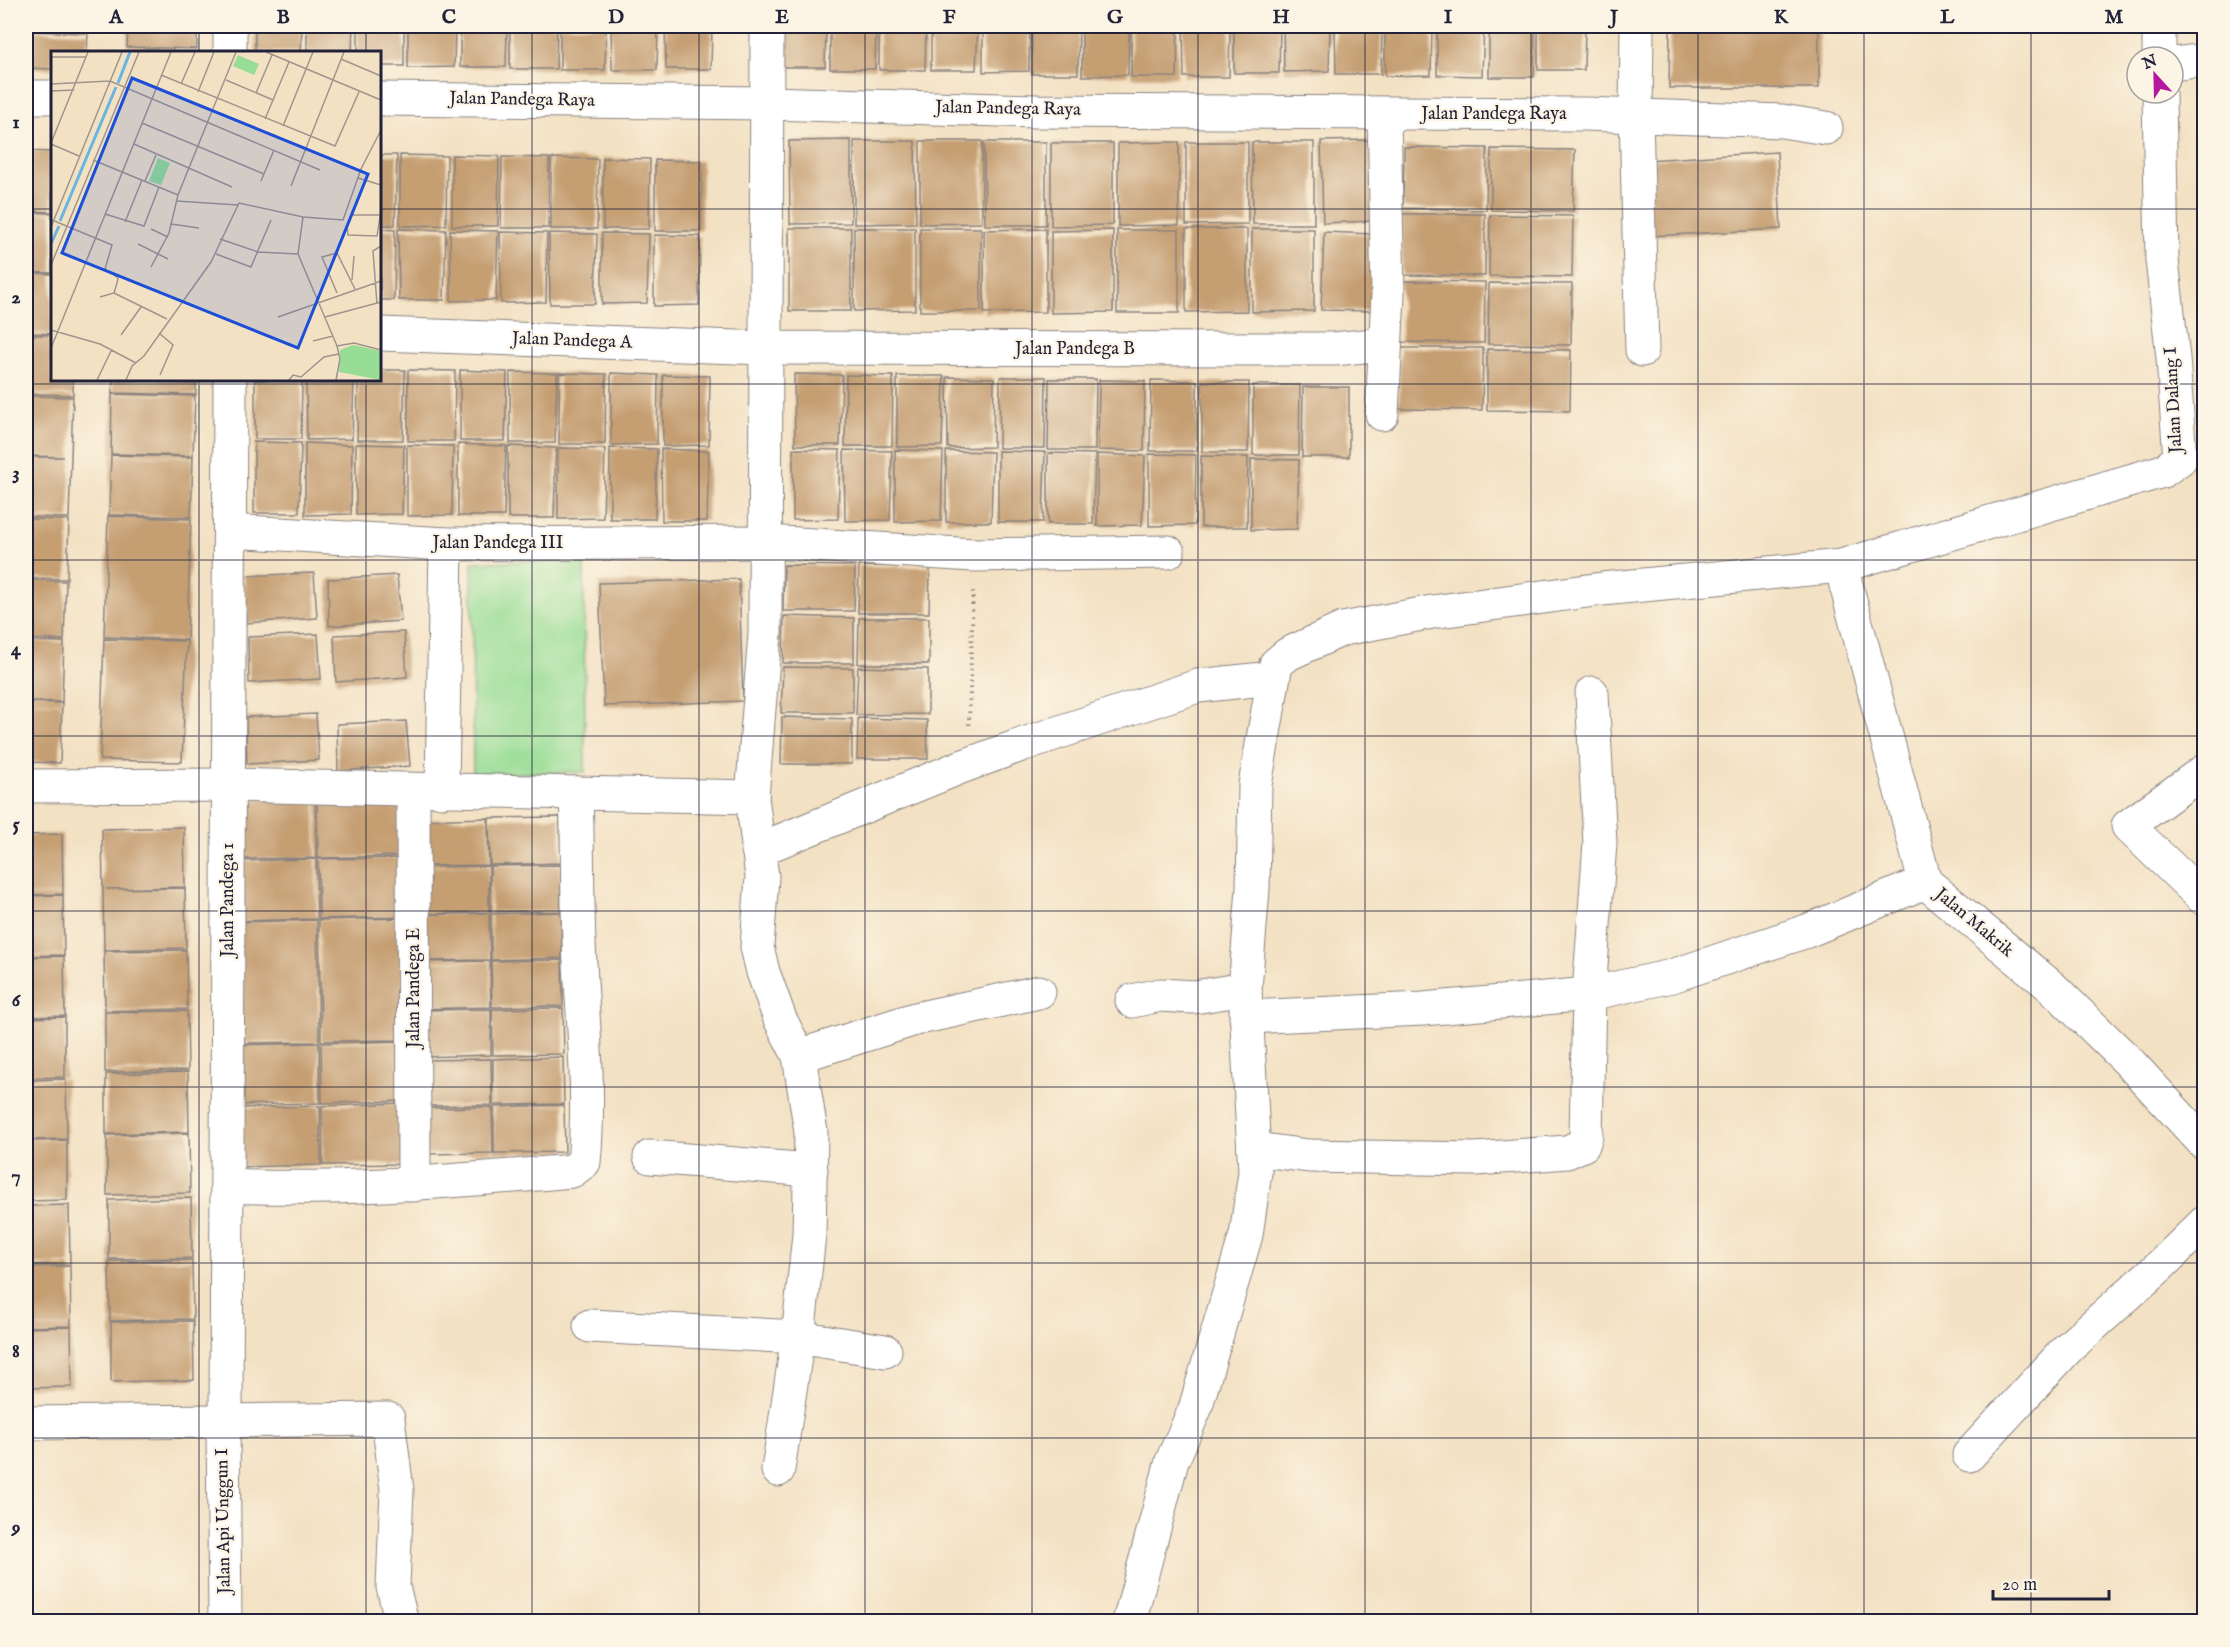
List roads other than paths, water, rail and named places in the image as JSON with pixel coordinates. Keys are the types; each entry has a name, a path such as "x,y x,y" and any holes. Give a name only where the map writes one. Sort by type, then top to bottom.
{"street":[{"path":"230,26 230,51"},
{"path":"767,26 769,103 765,348 765,634 752,797 762,877 757,947 763,972 780,1019 799,1056 812,1132 809,1235 798,1337 778,1470"},
{"path":"1637,26 1636,115 1642,350"},
{"path":"2159,26 2159,45"},
{"path":"2185,62 2205,60"},
{"path":"26,97 51,97"},
{"name":"Jalan Pandega Raya","path":"381,99 769,103 1037,111 1636,115 1782,121 1826,128"},
{"name":"Jalan Dalang I","path":"1841,566 2163,471 2180,459 2173,358 2162,260 2159,105"},
{"path":"1382,414 1388,294 1384,115"},
{"name":"Jalan Pandega A","path":"381,334 765,348"},
{"name":"Jalan Pandega B","path":"765,348 1334,350 1384,344"},
{"name":"Jalan Pandega 1","path":"226,1421 230,381"},
{"name":"Jalan Pandega III","path":"230,531 446,544 766,542 974,555 1168,552"},
{"name":"Jalan Pandega E","path":"414,1185 427,790 446,544"},
{"path":"1129,1622 1172,1461 1195,1409 1246,1235 1255,1172 1245,1003 1253,889 1255,785 1263,679 1288,654 1342,629 1432,612 1602,589 1841,566"},
{"name":"Jalan Makrik","path":"1841,566 1925,882 2053,988 2129,1062 2205,1143"},
{"path":"1037,727 1129,692 1210,669 1236,664 1255,671 1263,679"},
{"path":"758,850 968,765 1198,686 1263,679"},
{"path":"1254,1149 1309,1156 1476,1159 1577,1150 1583,1145 1586,1136 1589,994 1600,843 1592,693"},
{"path":"2205,771 2128,826 2205,899"},
{"path":"26,786 228,785 752,797"},
{"path":"227,1186 305,1189 414,1185 572,1171 584,1162 585,1033 576,793"},
{"path":"1132,1001 1160,996 1245,1003 1423,1009 1589,994 1671,976 1796,934 1925,882"},
{"path":"799,1056 915,1019 1038,992"},
{"path":"650,1157 811,1170"},
{"path":"1970,1455 2068,1348 2161,1265 2205,1222"},
{"path":"590,1326 798,1337 885,1351"},
{"path":"26,1423 388,1419 397,1490 393,1587 402,1622"},
{"name":"Jalan Api Unggun I","path":"225,1622 223,1427 226,1421"}]}
